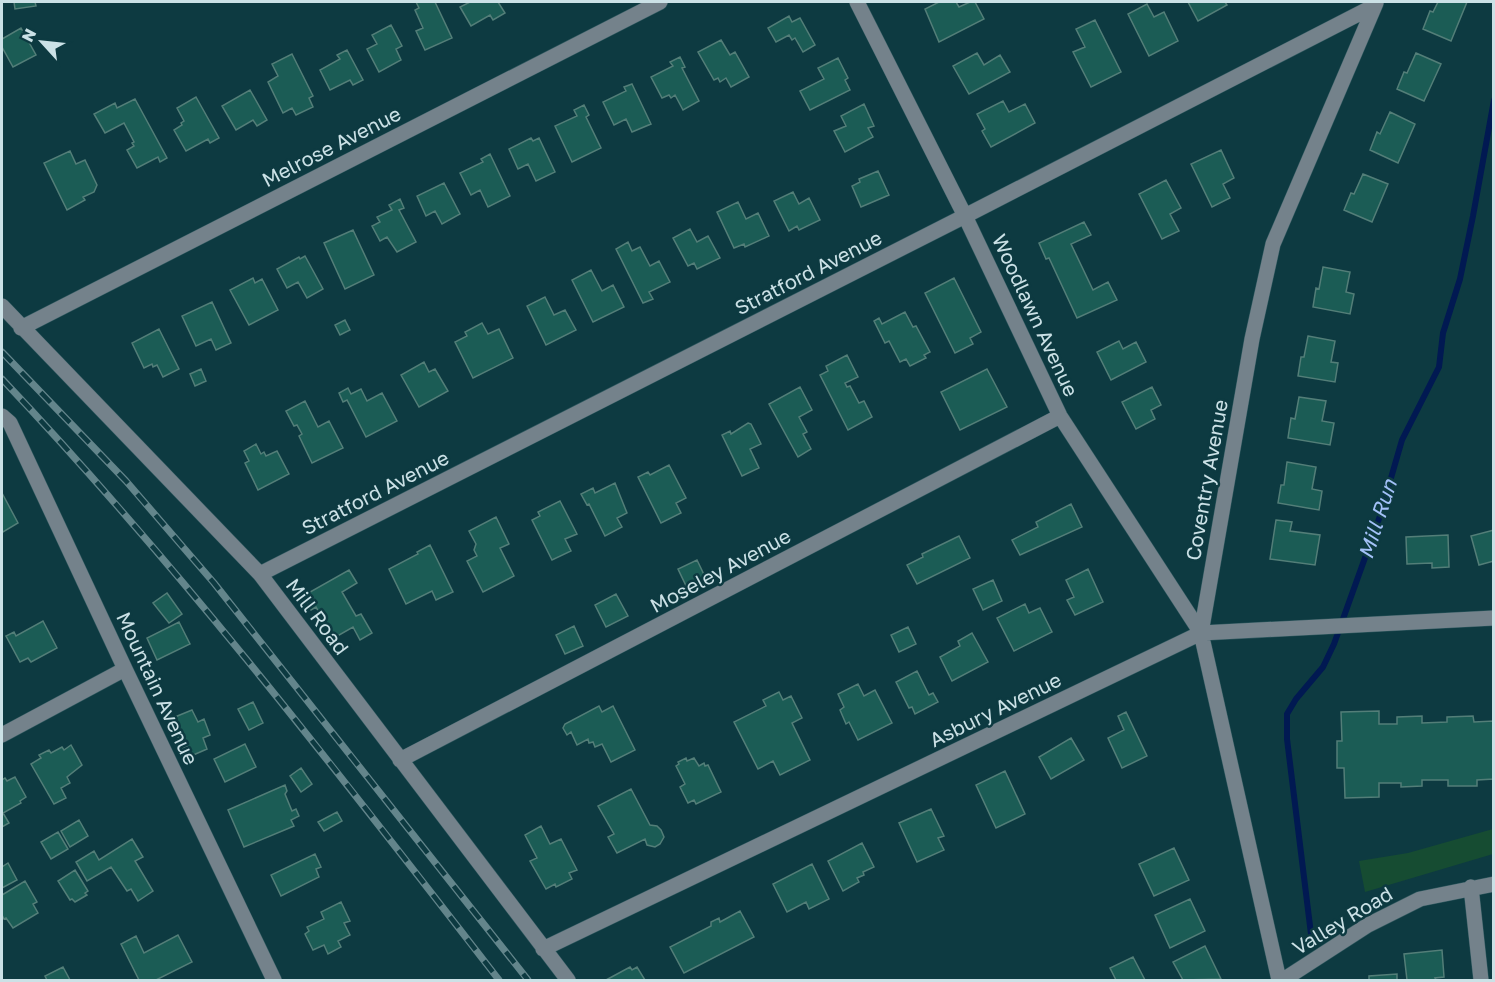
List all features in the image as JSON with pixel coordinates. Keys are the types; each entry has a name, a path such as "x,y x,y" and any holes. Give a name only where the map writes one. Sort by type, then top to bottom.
{"street":[{"name":"Melrose Avenue","path":"21,328 660,2"},
{"name":"Woodlawn Avenue","path":"857,2 965,216 1060,416 1201,633"},
{"name":"Stratford Avenue","path":"260,574 965,216 1375,4"},
{"name":"Coventry Avenue","path":"1281,981 1201,633 1252,339 1273,244 1375,4"},
{"name":"Mill Road","path":"2,306 260,574 568,981"},
{"name":"Moseley Avenue","path":"400,760 1060,416"},
{"name":"Mountain Avenue","path":"4,422 274,981"},
{"name":"Asbury Avenue","path":"543,949 1201,633 1494,618"},
{"path":"2,735 125,669"},
{"name":"Valley Road","path":"1281,981 1368,925 1420,899 1494,884"},
{"path":"1471,887 1481,981"}],"green space":[{"path":"1493,829 1493,854 1365,892 1359,861 1408,853"}],"building":[{"path":"14,2 35,2 36,6 15,9"},
{"path":"416,2 435,2 452,38 425,50 416,31 423,28 415,10 419,8"},
{"path":"470,2 498,2 505,13 493,20 490,15 471,26 460,7"},
{"path":"939,2 956,2 959,7 975,2 984,19 939,42 925,9"},
{"path":"1188,2 1225,2 1227,5 1198,21"},
{"path":"1438,2 1467,2 1451,41 1423,29 1430,11 1433,12"},
{"path":"1147,4 1154,17 1164,12 1178,41 1149,56 1128,14"},
{"path":"789,16 792,22 800,18 815,45 803,52 795,38 792,40 789,35 776,42 768,28"},
{"path":"1095,20 1121,72 1091,87 1073,52 1085,47 1076,29"},
{"path":"391,25 402,46 396,49 401,60 379,72 367,49 377,44 372,35"},
{"path":"21,28 36,55 13,67 2,47 2,39"},
{"path":"721,40 730,55 735,52 749,77 731,87 726,78 720,82 718,78 714,80 698,52"},
{"path":"347,50 363,80 353,85 350,80 330,90 320,70 340,59 337,55"},
{"path":"977,53 984,65 1000,55 1010,72 969,94 953,66"},
{"path":"1416,53 1441,64 1424,101 1397,89"},
{"path":"292,54 313,96 309,98 313,107 296,115 292,108 283,113 268,82 278,76 272,64"},
{"path":"680,57 685,67 682,68 699,101 683,110 675,95 671,98 669,95 662,98 651,77 673,66 670,62"},
{"path":"838,58 848,78 845,80 850,90 810,110 800,91 824,79 818,68"},
{"path":"632,84 651,124 632,132 626,119 614,125 603,102 626,91 624,87"},
{"path":"250,90 267,120 257,126 253,120 236,130 222,106"},
{"path":"196,97 219,138 210,143 208,139 186,151 174,130 184,121 177,108"},
{"path":"135,99 167,158 160,162 158,157 137,168 127,150 134,146 132,143 134,142 124,123 105,133 94,114 115,103 117,108"},
{"path":"1003,101 1009,112 1025,104 1035,123 991,147 982,131 985,129 977,114"},
{"path":"864,104 874,126 868,128 873,137 845,152 834,131 846,126 841,116"},
{"path":"584,105 589,115 586,117 601,148 572,162 555,126 577,116 574,110"},
{"path":"1390,112 1415,124 1398,163 1370,150 1377,132 1380,134"},
{"path":"531,138 533,141 539,138 555,172 536,181 528,164 518,169 509,149"},
{"path":"1221,150 1234,178 1223,184 1230,198 1212,207 1191,164"},
{"path":"70,151 76,164 85,160 97,185 94,192 83,197 85,200 67,210 44,163"},
{"path":"490,154 510,196 488,207 480,190 471,195 460,173 483,162 481,159"},
{"path":"878,171 889,195 861,207 852,186 860,182 859,179"},
{"path":"1363,174 1388,184 1372,222 1344,210"},
{"path":"1166,180 1181,208 1170,214 1179,231 1162,239 1139,194"},
{"path":"444,183 460,214 442,224 435,211 426,216 417,196"},
{"path":"793,192 799,204 809,198 820,220 799,230 797,226 789,231 774,201"},
{"path":"400,199 404,208 399,210 416,242 397,252 387,237 380,241 372,226 380,222 377,217 392,210 389,205"},
{"path":"738,202 746,219 758,213 769,236 745,247 744,244 734,248 717,212"},
{"path":"1084,222 1091,235 1071,244 1093,290 1108,282 1117,300 1077,318 1049,258 1046,259 1039,243"},
{"path":"690,229 697,242 708,236 720,258 697,269 694,263 688,266 673,238"},
{"path":"353,230 374,275 345,289 324,243"},
{"path":"628,242 632,251 640,247 650,266 659,261 670,282 649,292 653,299 643,303 616,249"},
{"path":"305,256 323,289 307,298 298,282 287,288 277,269"},
{"path":"1323,267 1350,272 1346,292 1354,294 1350,314 1313,307"},
{"path":"591,270 602,291 613,285 624,307 593,322 572,280"},
{"path":"253,278 255,283 262,279 278,310 249,325 230,290"},
{"path":"954,278 981,332 970,338 973,344 955,353 925,293"},
{"path":"545,297 554,315 565,310 576,330 546,345 527,306"},
{"path":"212,302 231,343 216,350 211,339 196,346 182,316"},
{"path":"905,312 913,327 916,326 930,352 924,355 926,358 910,366 906,359 900,362 889,341 885,343 874,321 879,318 882,324"},
{"path":"345,320 350,330 340,335 335,325"},
{"path":"482,323 488,334 499,329 513,358 473,378 455,342 467,336 465,332"},
{"path":"159,329 179,369 163,377 157,365 153,367 152,364 144,368 132,343"},
{"path":"1308,336 1335,341 1331,362 1338,363 1335,382 1298,376"},
{"path":"1119,341 1123,349 1136,342 1146,362 1111,380 1097,352"},
{"path":"847,355 858,377 845,383 847,387 850,386 859,403 864,401 872,417 848,430 820,375 828,371 826,366"},
{"path":"424,362 429,372 435,369 448,391 419,407 401,375"},
{"path":"201,369 206,381 195,386 190,374"},
{"path":"987,369 1007,407 960,430 941,392"},
{"path":"800,387 812,410 799,417 807,432 803,434 811,449 798,457 769,404"},
{"path":"1152,387 1161,405 1151,410 1155,419 1136,429 1122,402"},
{"path":"348,388 351,394 361,389 367,401 382,393 397,421 366,437 347,400 343,402 339,393"},
{"path":"1299,397 1326,401 1322,421 1334,423 1330,445 1288,438 1291,418 1295,419"},
{"path":"305,401 318,427 329,421 343,448 312,463 299,436 302,434 297,425 294,426 286,411"},
{"path":"748,423 751,424 761,444 750,449 759,468 742,476 722,435 730,431 731,434"},
{"path":"256,444 261,454 264,452 266,456 277,451 289,474 258,490 245,463 249,461 244,451"},
{"path":"1287,462 1316,467 1312,489 1322,491 1319,510 1278,503 1281,485 1284,485"},
{"path":"669,465 686,498 676,503 681,513 661,523 638,477 648,472 650,475"},
{"path":"615,483 627,513 617,518 622,527 605,536 589,504 587,505 581,494 593,488 595,493"},
{"path":"2,493 18,523 3,532 2,530"},
{"path":"560,501 577,534 565,539 571,551 552,560 532,520 540,516 538,512"},
{"path":"1071,504 1082,527 1020,555 1012,540 1038,527 1036,522"},
{"path":"496,517 509,544 500,548 514,576 483,592 467,561 477,556 474,550 476,544 469,531"},
{"path":"1276,520 1292,522 1290,531 1320,535 1315,565 1270,559"},
{"path":"1494,530 1494,561 1479,565 1471,536"},
{"path":"1448,535 1449,567 1432,568 1432,563 1407,564 1406,537"},
{"path":"959,536 970,558 917,584 907,565 923,557 922,554"},
{"path":"430,545 453,592 436,600 432,591 406,604 389,569"},
{"path":"697,560 708,583 689,592 678,569"},
{"path":"1088,569 1103,602 1075,615 1067,600 1074,597 1066,580"},
{"path":"349,570 357,583 342,592 356,616 361,614 372,633 360,640 353,627 334,638 316,607 311,610 303,596"},
{"path":"993,580 1002,601 983,610 973,589"},
{"path":"167,593 182,614 169,623 153,603"},
{"path":"616,594 628,616 606,627 595,605"},
{"path":"1025,604 1029,613 1040,608 1052,632 1014,651 997,618"},
{"path":"43,621 57,648 31,662 28,658 20,662 6,636 14,632 16,636"},
{"path":"179,622 190,644 157,660 147,638"},
{"path":"574,626 583,646 565,654 556,635"},
{"path":"908,627 916,644 899,652 891,635"},
{"path":"972,633 988,662 952,681 940,657 960,646 958,641"},
{"path":"917,671 929,695 933,693 938,702 915,714 912,707 909,708 896,682"},
{"path":"858,684 864,696 875,690 892,723 858,740 849,722 846,724 840,710 844,707 838,694"},
{"path":"779,692 783,700 791,696 802,718 792,723 810,760 780,775 773,761 758,769 734,722 766,706 763,700"},
{"path":"253,702 263,723 249,730 238,709"},
{"path":"599,706 602,712 613,706 635,750 611,762 602,744 595,747 593,742 589,743 588,739 577,745 571,732 567,735 563,728 565,724"},
{"path":"192,710 198,722 204,719 210,735 203,738 207,749 191,756 187,746 183,748 170,719"},
{"path":"1379,711 1379,724 1397,724 1397,717 1422,716 1422,723 1447,722 1447,717 1473,716 1474,722 1494,721 1494,779 1477,780 1477,786 1448,786 1448,780 1422,780 1422,786 1401,787 1401,783 1379,783 1379,797 1345,798 1344,768 1337,768 1337,741 1342,741 1341,712"},
{"path":"1126,712 1147,756 1122,768 1108,738 1124,730 1118,716"},
{"path":"1071,738 1084,760 1051,779 1039,757"},
{"path":"245,744 256,767 225,782 214,759"},
{"path":"71,745 82,765 67,777 70,783 61,788 66,798 54,804 31,764 41,758 39,755 49,750 51,753 62,747 64,750"},
{"path":"686,758 687,761 694,758 699,766 704,763 705,766 708,765 721,792 696,804 694,800 688,803 680,787 685,784 676,766 678,762"},
{"path":"301,768 312,784 301,792 290,776"},
{"path":"1005,771 1025,814 996,828 976,785"},
{"path":"15,777 26,797 20,801 21,803 3,813 9,823 2,827 2,780 5,778 7,781"},
{"path":"285,785 287,791 285,794 292,811 296,809 299,816 291,820 294,826 244,847 228,810"},
{"path":"631,789 650,825 657,826 664,837 655,847 647,845 645,839 617,853 608,837 614,834 598,806"},
{"path":"931,809 944,836 938,838 944,850 917,862 899,823"},
{"path":"337,812 342,821 324,831 318,822"},
{"path":"79,820 88,836 70,847 61,831"},
{"path":"541,826 550,844 561,839 577,870 569,873 572,879 546,889 530,861 537,858 525,835"},
{"path":"58,832 68,849 51,859 41,842"},
{"path":"132,839 143,857 135,861 153,891 138,901 131,889 127,891 111,867 87,881 76,862 94,851 99,860"},
{"path":"862,843 874,867 863,872 864,875 857,878 859,882 843,891 828,861"},
{"path":"1174,848 1189,880 1154,896 1139,864"},
{"path":"315,854 321,867 316,869 319,877 281,896 271,875"},
{"path":"8,863 17,880 2,888 2,867"},
{"path":"812,864 829,899 809,909 806,902 787,912 773,884"},
{"path":"75,870 88,891 85,893 87,895 75,902 70,900 58,881"},
{"path":"25,881 37,902 33,904 38,913 13,928 2,915 2,895"},
{"path":"1190,899 1205,931 1170,948 1155,915"},
{"path":"341,902 350,921 344,923 350,935 338,941 341,947 328,954 324,945 313,950 305,934 309,931 307,927 324,919 321,912"},
{"path":"740,911 754,937 684,973 670,947 711,926 711,922 719,918 720,922"},
{"path":"178,935 192,962 156,980 139,980 121,944 136,936 144,953"},
{"path":"1205,946 1221,979 1183,980 1173,962"},
{"path":"1442,950 1444,977 1435,978 1436,980 1407,980 1404,954"},
{"path":"1133,957 1145,980 1116,980 1110,968"},
{"path":"63,967 70,980 47,980 45,976"},
{"path":"630,967 632,970 637,967 645,980 606,980"},
{"path":"1397,974 1397,980 1369,980 1369,976"}],"waterway":[{"name":"Mill Run","path":"1311,934 1287,739 1287,714 1296,699 1323,667 1334,644 1380,516 1402,440 1439,367 1443,333 1460,279 1494,100"}],"railway":[{"path":"2,352 126,481 214,583 528,980"},
{"path":"2,379 133,524 196,598 319,750 499,980"}]}
